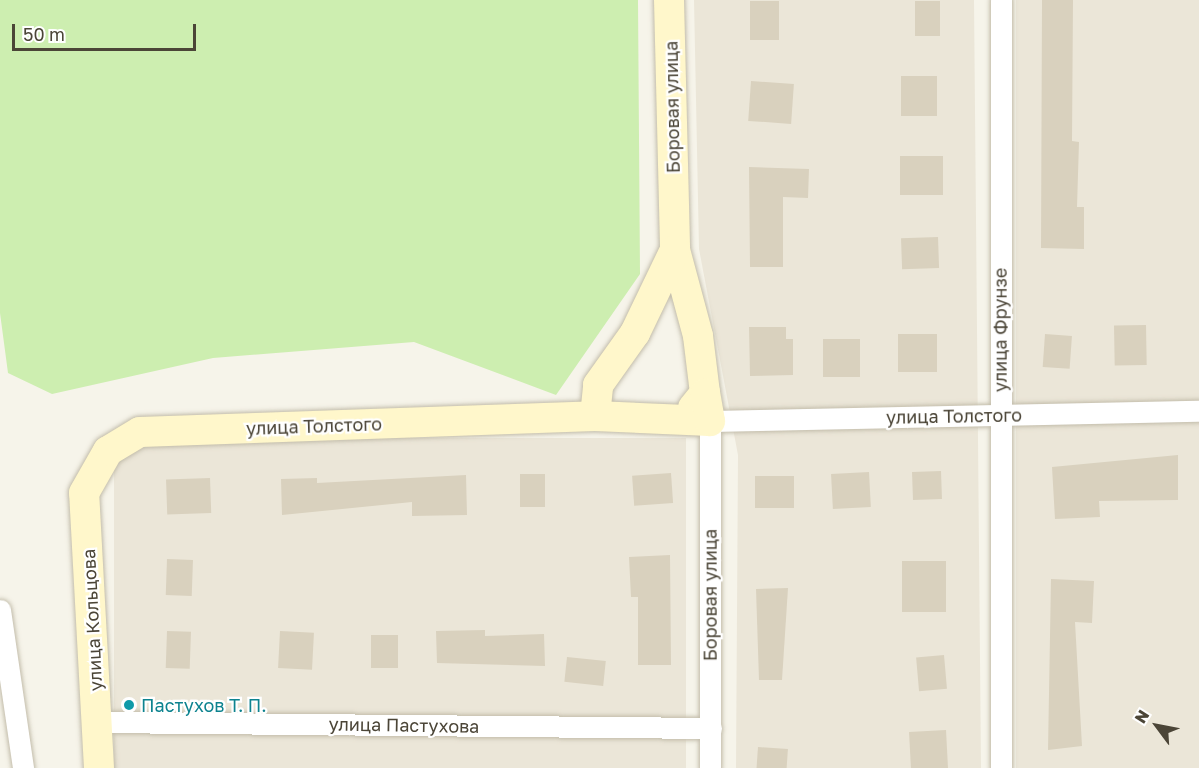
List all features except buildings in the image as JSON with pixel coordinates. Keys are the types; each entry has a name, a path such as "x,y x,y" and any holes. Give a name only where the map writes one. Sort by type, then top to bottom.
{"street":[{"name":"Боровая улица","path":"669,0 675,250"},
{"name":"улица Фрунзе","path":"1001,0 1001,768"},
{"path":"595,417 598,385 635,333 675,250"},
{"path":"675,250 698,336 699,412"},
{"path":"635,333 659,316 682,319 698,336"},
{"name":"улица Толстого","path":"92,473 108,451 140,432 699,412 1000,414 1199,411"},
{"name":"Боровая улица","path":"699,412 711,728 710,768"},
{"name":"улица Кольцова","path":"92,473 84,493 99,768"},
{"path":"0,610 23,768"},
{"name":"улица Пастухова","path":"98,722 711,728"}],"shaded area":[{"path":"694,0 974,0 981,768 736,768 738,455 699,249"},
{"path":"1016,0 1199,0 1199,768 1016,768"},
{"path":"114,438 686,438 686,768 114,768"}],"green space":[{"path":"0,0 638,0 640,274 556,395 414,342 213,358 52,394 8,373 0,313"}],"place":[{"name":"Пастухов Т. П.","path":"129,705"}]}
